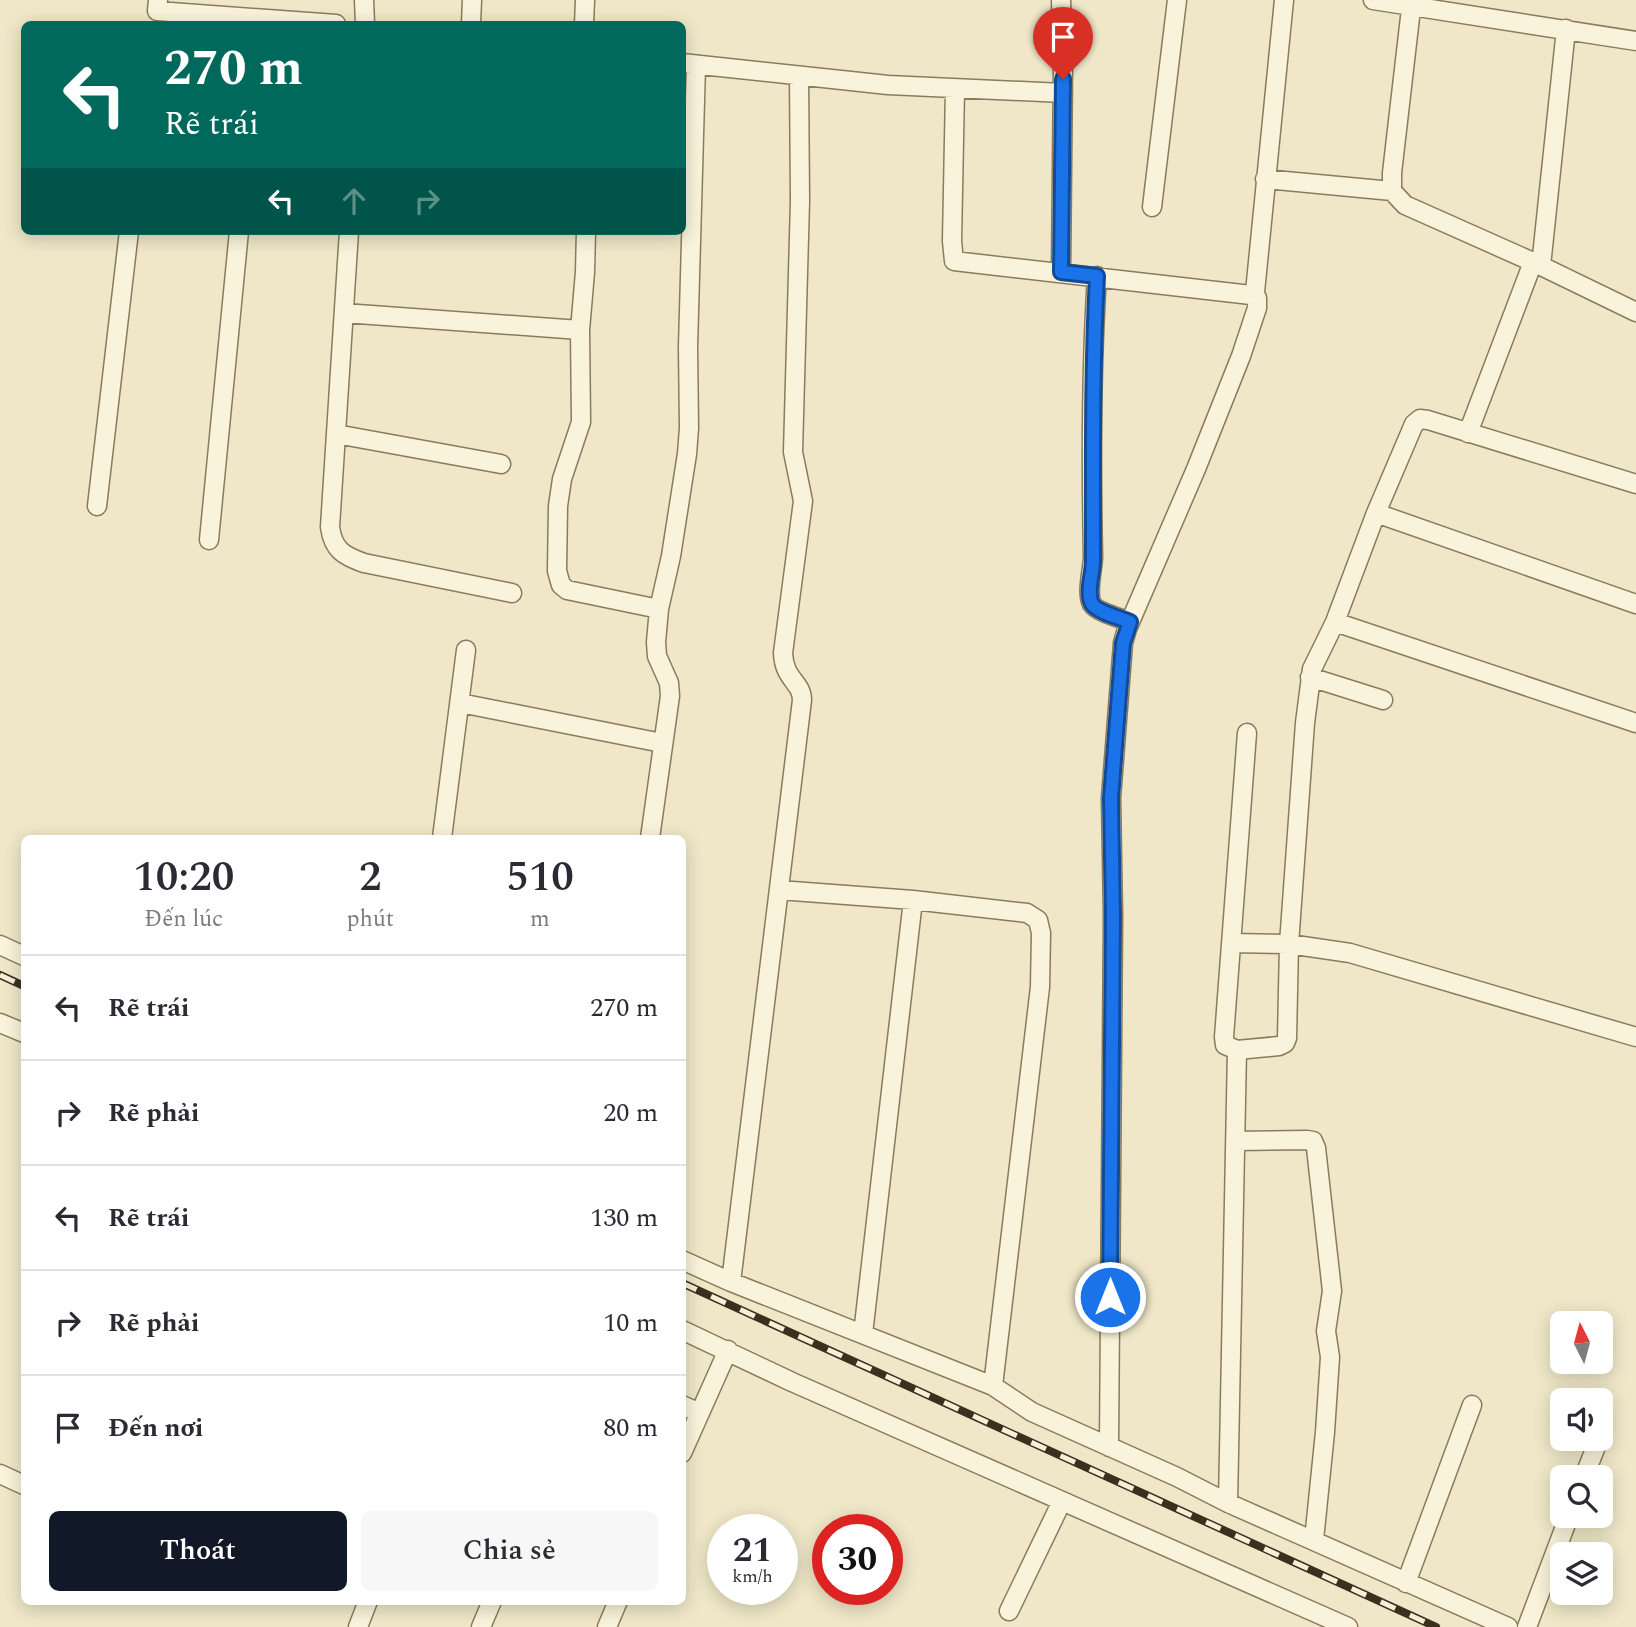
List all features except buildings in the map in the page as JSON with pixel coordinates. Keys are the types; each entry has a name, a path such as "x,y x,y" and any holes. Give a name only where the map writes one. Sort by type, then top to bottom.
{"street":[{"path":"365,0 365,21"},
{"path":"471,21 472,0"},
{"path":"584,21 585,0"},
{"path":"1061,0 1061,272"},
{"path":"1152,207 1177,0"},
{"path":"1109,1447 1113,931 1111,798 1123,643 1241,356 1256,308 1257,298 1254,293 1284,0"},
{"path":"1373,0 1412,2 1636,41"},
{"path":"1392,191 1412,2"},
{"path":"157,12 249,21"},
{"path":"1468,433 1537,264 1566,29"},
{"path":"650,835 670,696 670,683 657,656 659,609 671,556 689,428 689,64 888,85 1063,93"},
{"path":"731,1282 802,700 800,688 785,670 783,653 803,500 793,452 800,201 799,76"},
{"path":"955,89 953,259 957,262 1097,276 1243,295 1254,293"},
{"path":"1265,179 1392,191 1405,205 1636,312"},
{"path":"97,506 129,235"},
{"path":"209,540 239,235"},
{"path":"349,235 330,527 332,538 340,552 364,563 512,593"},
{"path":"586,235 580,330 581,422 562,480 558,506 558,580 567,590 659,609"},
{"path":"1097,276 1091,429 1093,565 1090,593 1092,604 1098,610 1130,622"},
{"path":"344,313 580,330"},
{"path":"1247,733 1224,1037 1225,1045 1237,1050 1285,1043 1289,944 1310,677 1318,654 1335,622 1376,513 1414,424 1420,419 1428,420 1636,484"},
{"path":"336,434 501,464"},
{"path":"1376,513 1636,604"},
{"path":"1335,622 1636,723"},
{"path":"442,835 466,650"},
{"path":"1310,677 1383,700"},
{"path":"460,703 662,743"},
{"path":"779,890 913,900 1027,913 1035,918 1040,926 1040,987 993,1386"},
{"path":"863,1334 913,900"},
{"path":"1231,943 1289,944 1350,953 1636,1037"},
{"path":"0,945 21,955"},
{"path":"0,1023 21,1032"},
{"path":"1228,1503 1237,1050"},
{"path":"1236,1141 1307,1140 1313,1141 1316,1148 1332,1291 1326,1331 1329,1369 1314,1540"},
{"path":"686,1263 993,1386 1032,1412 1177,1477 1228,1503 1508,1627"},
{"path":"686,1331 792,1382 1348,1627"},
{"path":"686,1444 728,1350"},
{"path":"1406,1583 1472,1405"},
{"path":"686,1407 700,1413"},
{"path":"0,1474 21,1484"},
{"path":"1009,1611 1062,1501"},
{"path":"1527,1627 1564,1528"},
{"path":"358,1627 366,1605"},
{"path":"481,1627 490,1605"},
{"path":"607,1627 616,1605"}],"railway":[{"path":"0,975 21,985"},
{"path":"686,1285 1436,1627"}],"route":[{"path":"1063,79 1061,272 1097,276 1091,429 1093,565 1090,593 1092,604 1098,610 1130,622 1123,643 1111,798 1113,917 1110,1297"}]}
